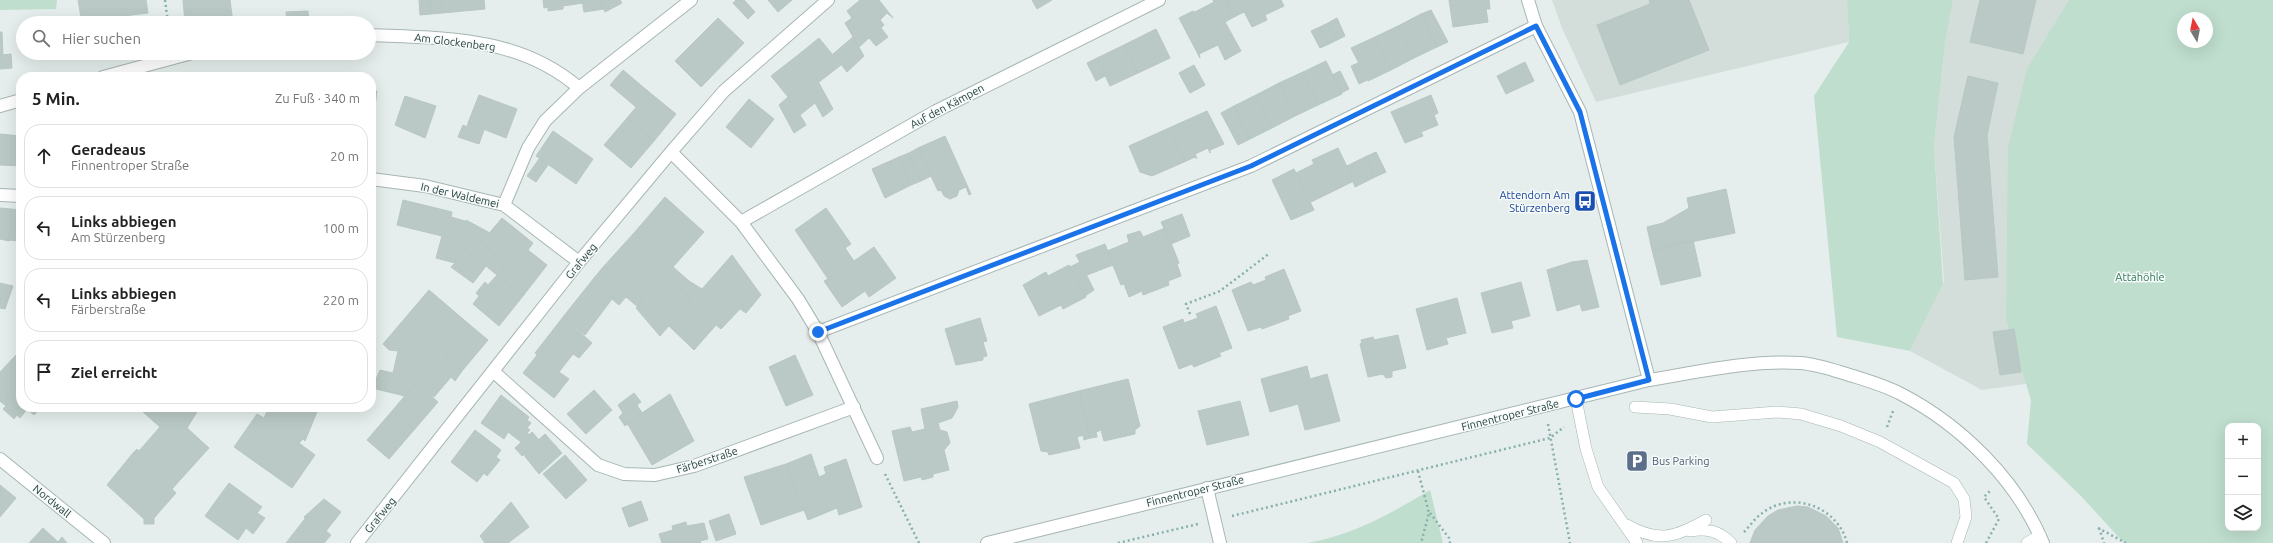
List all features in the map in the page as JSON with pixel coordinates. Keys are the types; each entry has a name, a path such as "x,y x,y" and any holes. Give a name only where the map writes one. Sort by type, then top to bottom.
{"street":[{"path":"504,205 528,148 545,121 578,88 691,0"},
{"name":"Grafweg","path":"357,543 494,372 579,262 671,152 724,91 828,0"},
{"name":"Auf den Kämpen","path":"740,222 936,111 1159,0"},
{"path":"1528,0 1536,26 1580,112 1649,380"},
{"path":"818,332 1251,166 1536,26"},
{"name":"Am Glockenberg","path":"376,35 437,38 494,45 530,57 564,75 578,88"},
{"path":"122,72 166,60"},
{"path":"0,106 16,101"},
{"path":"671,152 740,222 798,299 818,332 854,407 876,458"},
{"name":"In der Waldemei","path":"376,180 425,186 504,205 579,262"},
{"path":"0,195 16,196"},
{"name":"Finnentroper Straße","path":"987,543 1207,488 1545,407 1649,380 1734,366 1800,363 1837,371 1901,394 1924,408 1970,442 2007,484 2041,539"},
{"name":"Färberstraße","path":"494,372 598,465 624,474 655,474 694,466 854,407"},
{"name":"Nordwall","path":"0,459 104,543"},
{"path":"1207,488 1220,543"}],"lane":[{"path":"1576,399 1593,474 1601,492 1637,543"},
{"path":"1635,407 1670,408 1712,417 1777,412 1801,414 1841,426 1880,442 1954,483 1964,498 1966,517 1957,543"},
{"path":"1618,518 1650,538 1676,539 1689,531 1707,530 1735,540"},
{"path":"1676,539 1706,520"},
{"path":"2027,543 2041,539"}],"path":[{"path":"165,0 167,16"},
{"path":"1190,314 1186,304 1220,291 1270,253"},
{"path":"1880,442 1901,394"},
{"path":"1545,407 1570,543"},
{"path":"1118,543 1550,438 1579,414"},
{"path":"876,458 919,543"},
{"path":"1418,470 1429,512 1450,543"},
{"path":"1986,543 1999,519 1984,497 1990,491"},
{"path":"1735,540 1761,513 1777,505 1799,502 1816,505 1835,518 1844,532 1847,543"},
{"path":"1421,543 1429,512"},
{"path":"2104,543 2098,528 2126,543"}],"shaded area":[{"path":"1552,0 1847,0 1849,42 1596,102 1562,28"},
{"path":"1953,0 2101,0 2039,382 1982,390 1910,351 1944,282 1934,146 1945,44"}],"green space":[{"path":"0,0 57,0 56,9 0,10"},
{"path":"1847,0 1953,0 1945,44 1934,146 1943,284 1910,351 1837,337 1814,96 1849,42"},
{"name":"Attahöhle","path":"2069,0 2273,0 2273,543 2124,543 2081,496 2027,444 2031,400 2006,318 2008,148 2027,69"},
{"path":"1430,490 1443,543 1308,543 1357,529 1401,507"}],"building":[{"path":"78,0 146,0 148,13 123,16 81,16"},
{"path":"183,0 230,0 232,16 184,16"},
{"path":"419,0 430,0 431,14 420,15"},
{"path":"430,0 441,0 442,13 431,14"},
{"path":"441,0 484,0 485,9 442,13"},
{"path":"543,0 582,0 583,3 563,6 563,9 548,11 548,7 544,8"},
{"path":"582,0 600,0 604,9 584,12"},
{"path":"600,0 620,0 622,3 605,12"},
{"path":"736,0 744,0 755,12 748,19 733,3"},
{"path":"768,0 792,0 778,12"},
{"path":"860,0 879,0 893,18 887,13 880,20 884,25 881,28 888,37 876,46 869,38 859,47 845,23 852,18 847,11"},
{"path":"1032,0 1052,0 1037,9"},
{"path":"1213,0 1241,51 1225,60 1218,45 1199,54 1200,58 1179,18 1214,2"},
{"path":"1214,0 1226,0 1234,17 1225,22"},
{"path":"1226,0 1238,0 1244,12 1234,17"},
{"path":"1238,0 1281,0 1284,6 1265,15 1267,20 1252,27"},
{"path":"1449,0 1489,0 1490,9 1486,9 1488,22 1453,27"},
{"path":"1649,0 1689,0 1709,50 1620,85 1597,25 1650,4"},
{"path":"1980,0 2036,0 2023,54 1970,42"},
{"path":"1431,10 1448,42 1437,47 1421,14"},
{"path":"308,11 308,16 286,16 286,12"},
{"path":"1421,14 1437,47 1414,58 1398,26"},
{"path":"718,18 744,43 701,87 675,61"},
{"path":"1337,18 1345,36 1337,40 1328,23"},
{"path":"1328,23 1337,40 1329,44 1320,27"},
{"path":"1398,26 1414,58 1391,70 1375,37"},
{"path":"1320,27 1329,44 1320,48 1311,31"},
{"path":"1156,29 1170,58 1138,73 1124,45"},
{"path":"0,32 2,32 3,55 11,54 12,68 0,69"},
{"path":"853,37 864,56 847,72 833,54"},
{"path":"1375,37 1391,70 1368,81 1351,48"},
{"path":"819,38 841,65 819,82 798,55"},
{"path":"1124,45 1138,73 1110,86 1097,58"},
{"path":"798,55 819,82 793,103 771,76"},
{"path":"1097,58 1105,76 1096,81 1087,63"},
{"path":"1326,61 1342,94 1318,105 1303,72"},
{"path":"1525,62 1534,81 1506,94 1497,76"},
{"path":"1358,63 1367,80 1359,84 1351,66"},
{"path":"1194,65 1205,85 1190,93 1179,73"},
{"path":"623,70 649,92 636,107 610,85"},
{"path":"1340,71 1349,89 1341,93 1332,75"},
{"path":"1303,72 1318,105 1295,116 1279,83"},
{"path":"1968,76 1998,83 1987,135 1998,277 1965,280 1954,137"},
{"path":"819,83 833,109 823,117 815,103 800,115 806,125 794,133 779,105 788,97 793,103"},
{"path":"1279,83 1295,116 1272,128 1256,95"},
{"path":"649,92 676,114 654,141 627,118"},
{"path":"479,95 517,109 506,138 468,123"},
{"path":"1256,95 1272,128 1250,139 1234,106"},
{"path":"1431,95 1438,113 1434,115 1438,125 1421,132 1423,136 1405,143 1391,112"},
{"path":"405,96 436,106 425,138 395,125"},
{"path":"749,99 774,119 751,148 726,127"},
{"path":"1234,106 1250,139 1238,145 1221,113"},
{"path":"1207,111 1224,144 1210,150 1210,153 1208,148 1195,154 1197,159 1195,157 1184,162 1169,128"},
{"path":"627,118 654,141 631,168 604,145"},
{"path":"468,123 484,130 479,144 458,137 463,125 467,127"},
{"path":"1169,128 1184,162 1152,176 1140,172 1129,146"},
{"path":"553,131 593,159 576,184 536,156"},
{"path":"0,134 16,136 16,166 0,165"},
{"path":"945,136 971,194 969,195 966,187 959,190 957,196 950,199 944,196 941,190 938,191 918,148"},
{"path":"918,148 931,176 921,181 909,153"},
{"path":"1338,148 1354,181 1311,202 1296,173 1314,164 1312,160"},
{"path":"1376,152 1386,172 1375,177 1365,157"},
{"path":"909,153 921,181 911,185 899,157"},
{"path":"899,157 911,185 885,198 872,169"},
{"path":"1365,157 1375,177 1355,187 1347,166"},
{"path":"539,159 548,165 536,182 527,176"},
{"path":"1294,169 1314,210 1291,220 1272,180"},
{"path":"1726,189 1735,233 1652,250 1647,227 1663,223 1689,208 1687,198"},
{"path":"665,197 704,232 673,267 634,233"},
{"path":"403,200 452,212 451,217 465,221 455,263 436,258 442,236 397,225"},
{"path":"0,208 11,209 9,241 0,239"},
{"path":"826,208 851,244 845,248 854,261 874,247 896,278 869,297 865,291 842,307 824,281 828,279 795,230"},
{"path":"11,209 16,210 16,241 9,240"},
{"path":"1182,214 1190,236 1171,244 1161,222"},
{"path":"502,218 533,243 528,250 547,265 523,296 497,275 504,266 500,263 503,260 481,243"},
{"path":"466,220 490,233 481,243 503,260 500,263 504,266 497,275 460,245"},
{"path":"1165,228 1179,263 1177,264 1181,276 1168,281 1169,285 1143,295 1142,291 1129,297 1124,284 1121,285 1107,251 1129,242 1127,235 1140,231 1143,237"},
{"path":"634,233 672,266 663,275 692,300 660,336 636,308 645,301 604,266"},
{"path":"1693,240 1701,276 1661,285 1652,250"},
{"path":"1105,244 1113,265 1087,275 1076,255"},
{"path":"460,245 486,266 473,283 451,267 455,263"},
{"path":"732,255 761,295 746,313 740,309 721,329 716,325 694,350 669,326 692,300 681,290 689,281 702,289"},
{"path":"1587,260 1599,307 1582,311 1580,304 1557,311 1547,270 1572,262"},
{"path":"1080,262 1094,290 1085,296 1070,267"},
{"path":"1069,265 1086,297 1063,309 1061,305 1039,316 1023,285 1046,272 1048,276"},
{"path":"604,266 645,301 638,307 626,297 619,305 612,299 615,295 594,278"},
{"path":"672,266 689,281 681,290 663,275"},
{"path":"1284,269 1301,311 1288,316 1289,319 1262,329 1261,327 1248,331 1232,290 1251,282 1253,285 1266,280 1265,277"},
{"path":"497,275 523,296 499,326 473,304 479,296 476,293 485,282 488,285"},
{"path":"594,278 615,295 585,335 563,317"},
{"path":"1521,282 1530,316 1511,321 1513,328 1492,333 1481,293"},
{"path":"0,283 13,286 5,309 0,308"},
{"path":"429,290 470,325 444,356 462,371 455,381 451,377 434,397 416,383 405,396 376,389 376,379 380,370 393,373 398,351 389,350 383,344"},
{"path":"1457,298 1466,333 1446,338 1448,344 1427,350 1416,309"},
{"path":"1216,306 1232,348 1219,353 1221,356 1194,367 1192,364 1179,369 1163,327 1183,319 1184,323 1198,318 1196,314"},
{"path":"563,317 592,343 579,358 573,354 559,372 569,379 554,398 523,373 537,355 535,353"},
{"path":"980,318 987,341 983,342 987,356 983,357 983,360 956,365 945,329"},
{"path":"470,325 488,340 462,371 444,356"},
{"path":"2014,329 2021,372 2000,375 1993,332"},
{"path":"1398,335 1406,368 1392,371 1392,377 1386,378 1383,374 1368,377 1360,344 1362,343 1361,340 1373,337 1374,340"},
{"path":"16,355 16,412 25,412 20,418 17,415 14,419 3,409 6,406 0,401 0,372"},
{"path":"795,355 813,395 786,406 769,367"},
{"path":"1307,366 1310,379 1327,374 1340,421 1305,430 1298,404 1270,412 1261,379"},
{"path":"1128,379 1140,426 1135,430 1135,434 1104,441 1101,430 1096,432 1097,437 1090,438 1079,391"},
{"path":"416,383 438,402 414,430 392,411"},
{"path":"594,390 612,410 586,434 567,414"},
{"path":"1079,391 1090,438 1084,440 1083,435 1077,437 1080,448 1049,455 1048,452 1041,451 1029,404"},
{"path":"634,393 641,402 619,417 623,413 618,405"},
{"path":"670,394 694,441 652,465 627,423"},
{"path":"501,395 529,417 527,420 531,423 527,428 530,430 527,433 530,435 521,442 508,432 504,439 481,423"},
{"path":"957,401 958,407 952,418 938,423 940,430 947,432 950,443 944,450 949,470 933,474 933,477 922,480 921,477 904,481 892,431 910,427 912,432 925,429 921,409"},
{"path":"1240,401 1249,435 1207,445 1198,411"},
{"path":"637,405 642,413 625,426 619,417"},
{"path":"392,411 414,430 389,459 367,440"},
{"path":"143,412 197,412 187,428 209,448 172,489 176,493 154,518 154,524 144,524 144,519 107,485 133,453 137,449 139,451 160,427"},
{"path":"267,412 317,412 305,441 303,439 299,443 315,455 292,488 234,447 257,414 264,418"},
{"path":"475,430 501,450 496,457 500,460 487,476 484,473 477,482 451,462"},
{"path":"532,432 539,440 522,456 515,448"},
{"path":"545,434 562,453 539,474 523,454"},
{"path":"811,454 819,477 826,474 824,467 846,459 862,507 839,515 837,508 808,520 786,464"},
{"path":"565,455 587,480 566,499 543,474"},
{"path":"786,464 804,510 761,525 744,477"},
{"path":"229,483 262,507 257,513 265,518 253,534 246,528 238,540 205,516"},
{"path":"0,485 16,498 0,517"},
{"path":"324,499 341,512 326,531 307,516 306,519 304,517"},
{"path":"641,501 648,520 629,527 622,508"},
{"path":"511,502 529,527 508,543 485,543 480,536"},
{"path":"1797,506 1808,507 1826,516 1838,528 1843,543 1750,543 1755,530 1768,516 1778,510"},
{"path":"729,514 736,534 716,541 709,521"},
{"path":"307,516 331,535 324,543 286,543"},
{"path":"686,522 687,526 704,523 708,539 700,541 701,543 662,543 659,534 673,530 672,526"},
{"path":"43,528 58,542 62,537 67,543 29,543"}],"place":[{"name":"Attendorn Am Stürzenberg","path":"1585,201"},
{"name":"Bus Parking","path":"1637,461"}],"route":[{"path":"818,332 1251,166 1536,26 1580,112 1649,380 1576,399"}]}
